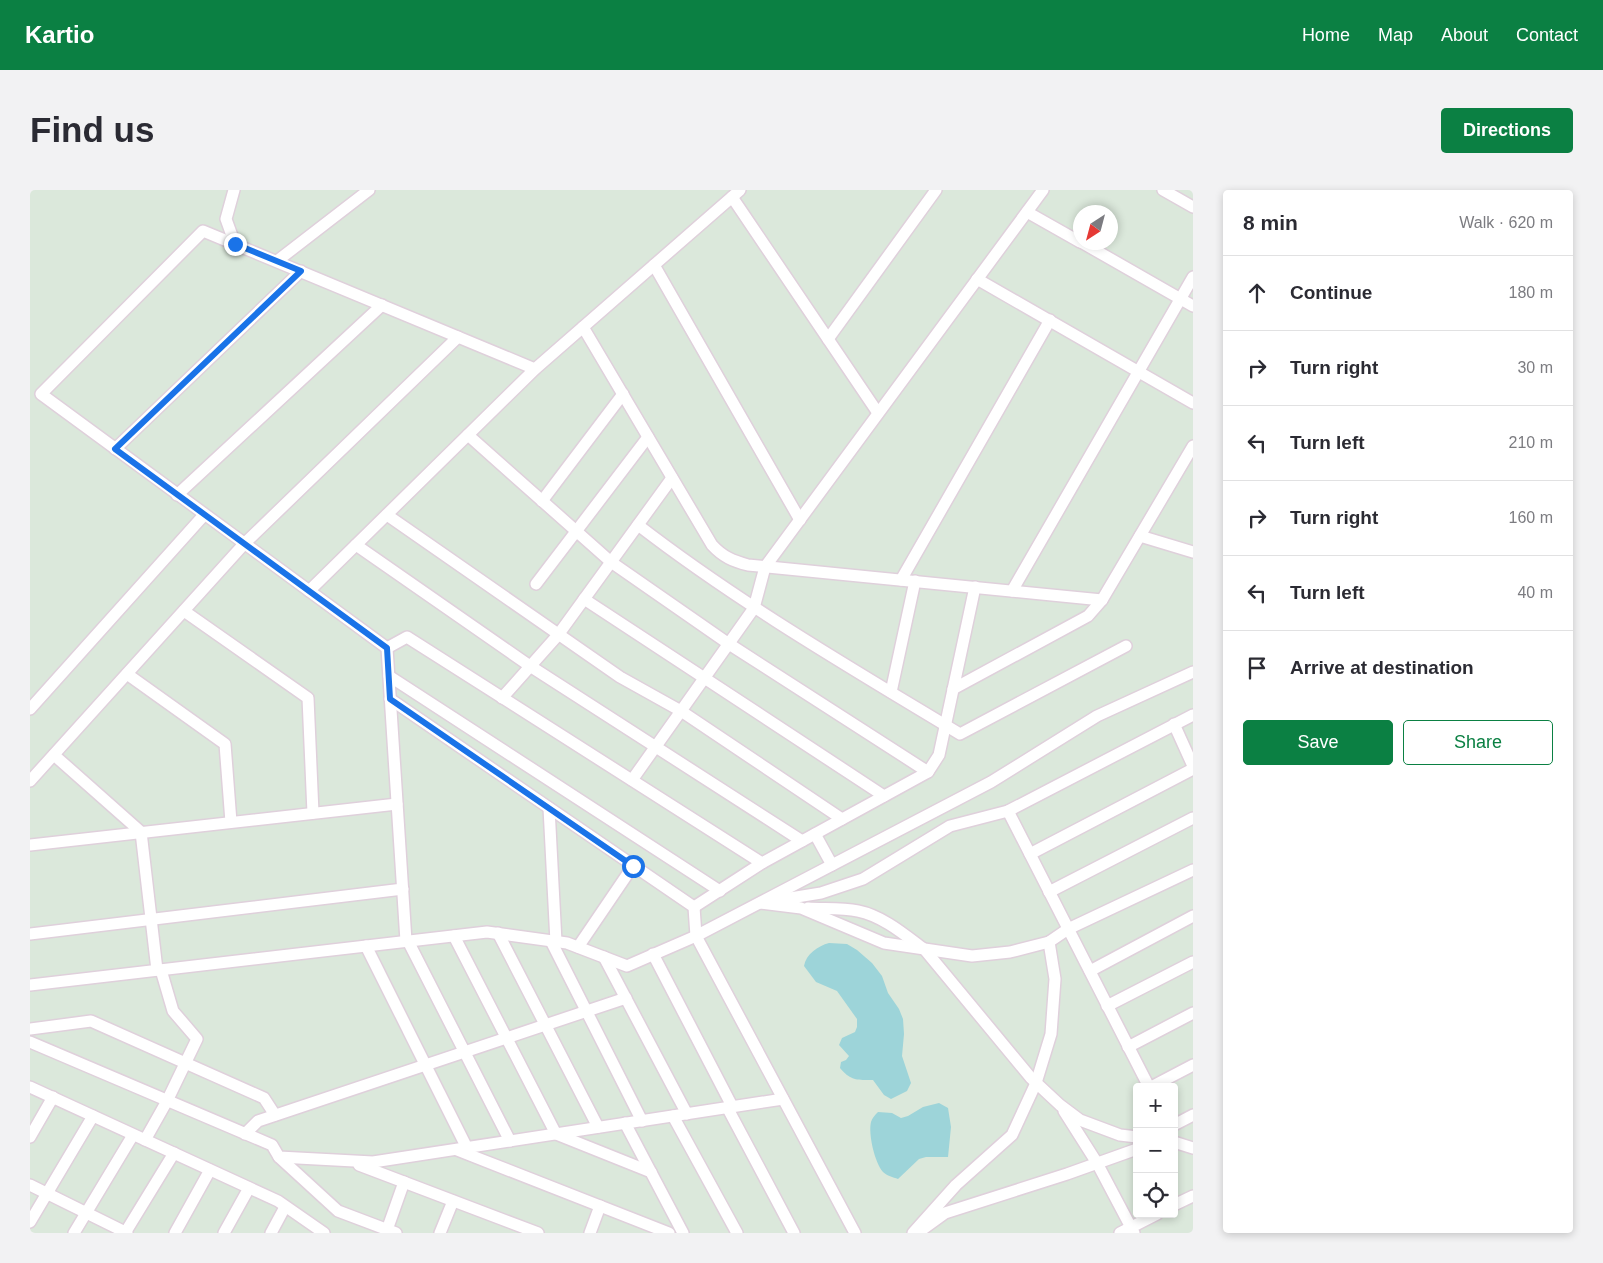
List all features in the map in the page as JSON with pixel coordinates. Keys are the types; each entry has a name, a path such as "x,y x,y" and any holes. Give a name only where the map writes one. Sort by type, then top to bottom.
{"street":[{"path":"234,190 226,219 235,244"},
{"path":"277,261 369,190"},
{"path":"828,339 936,190"},
{"path":"632,780 754,608 765,567 1043,190"},
{"path":"1163,190 1179,194 1193,207"},
{"path":"309,592 535,369 736,194 828,339 878,413"},
{"path":"1027,212 1073,238"},
{"path":"387,648 41,394 203,232 535,369"},
{"path":"1095,250 1193,306"},
{"path":"654,265 800,520"},
{"path":"115,449 301,271"},
{"path":"1012,591 1193,277"},
{"path":"977,279 1193,403"},
{"path":"177,495 382,305"},
{"path":"901,580 1050,320"},
{"path":"583,326 712,545 721,555 733,561 765,567 1102,600"},
{"path":"30,781 244,544 458,337"},
{"path":"542,501 623,394"},
{"path":"468,435 611,562 728,644 928,772"},
{"path":"536,584 648,437"},
{"path":"953,689 1088,616 1102,600 1193,446"},
{"path":"502,698 558,635 672,478"},
{"path":"30,709 204,515"},
{"path":"387,515 620,677 681,711 842,819"},
{"path":"638,525 686,562 754,608 960,734 1126,646"},
{"path":"1140,536 1193,552"},
{"path":"356,545 530,666 802,841"},
{"path":"891,692 915,582"},
{"path":"694,907 762,863 928,772 939,755 975,588"},
{"path":"584,599 884,796"},
{"path":"184,611 308,698 313,813"},
{"path":"387,648 407,637 762,863"},
{"path":"387,648 407,941 510,1141"},
{"path":"30,985 487,932 553,941 578,947 627,966 696,936 760,903 991,782 1097,716 1193,672"},
{"path":"127,674 225,744 231,822"},
{"path":"389,676 720,891"},
{"path":"390,699 694,907"},
{"path":"760,903 821,894 863,879 950,826 1008,812 1193,714"},
{"path":"1030,854 1193,767 1174,724"},
{"path":"54,755 141,832 159,970 173,1010 197,1039 167,1102 145,1140"},
{"path":"30,844 397,804"},
{"path":"549,808 553,941 586,1011 642,1120"},
{"path":"1008,812 1148,1083"},
{"path":"1049,892 1193,818"},
{"path":"815,834 832,865"},
{"path":"578,947 633,866"},
{"path":"801,908 884,943 972,956 1010,952 1049,942 1068,929 1193,870"},
{"path":"30,934 403,889"},
{"path":"760,903 801,908 859,911 886,922 925,950 1036,1082 1060,1105 1080,1120 1120,1135 1133,1137"},
{"path":"694,907 696,936 855,1233"},
{"path":"1090,971 1193,916"},
{"path":"498,933 598,1127"},
{"path":"454,936 556,1134 651,1172"},
{"path":"914,1233 956,1186 1012,1135 1036,1082 1051,1034 1055,979 1049,942"},
{"path":"366,946 425,1065 461,1149 669,1233"},
{"path":"653,954 794,1233"},
{"path":"604,957 687,1114"},
{"path":"1107,1006 1193,962"},
{"path":"245,1134 258,1121 626,998"},
{"path":"1128,1047 1193,1013"},
{"path":"30,1029 91,1021 264,1098 275,1115"},
{"path":"30,1042 167,1102 272,1145 279,1157 338,1211 391,1231 404,1182"},
{"path":"1158,1083 1193,1065"},
{"path":"30,1087 278,1201 324,1233"},
{"path":"30,1137 53,1097"},
{"path":"279,1157 373,1162 783,1099"},
{"path":"1060,1105 1097,1163 1132,1230"},
{"path":"30,1222 93,1116"},
{"path":"673,1116 737,1233"},
{"path":"1178,1123 1193,1116"},
{"path":"625,1123 684,1233"},
{"path":"74,1233 133,1135"},
{"path":"1178,1142 1193,1148"},
{"path":"917,1233 945,1213 1133,1150"},
{"path":"30,1186 126,1233 174,1153"},
{"path":"348,1161 538,1233"},
{"path":"175,1233 210,1170"},
{"path":"224,1233 249,1188"},
{"path":"1178,1203 1193,1196"},
{"path":"440,1233 453,1201"},
{"path":"271,1233 285,1206"},
{"path":"590,1233 600,1206"},
{"path":"1120,1233 1132,1230 1150,1218"}],"shaded area":[{"path":"829,943 847,944 872,963 882,976 888,993 899,1009 903,1019 902,1056 911,1083 907,1091 891,1099 884,1095 873,1080 855,1079 840,1068 841,1062 849,1056 839,1045 842,1038 855,1032 857,1019 837,991 816,982 804,966 807,958 813,951"},
{"path":"939,1103 948,1108 951,1127 948,1157 926,1157 919,1159 898,1179 883,1172 877,1162 871,1141 871,1121 878,1112 892,1113 901,1118 923,1107"}],"route":[{"path":"235,244 301,271 115,449 387,648 390,699 633,866"}]}
